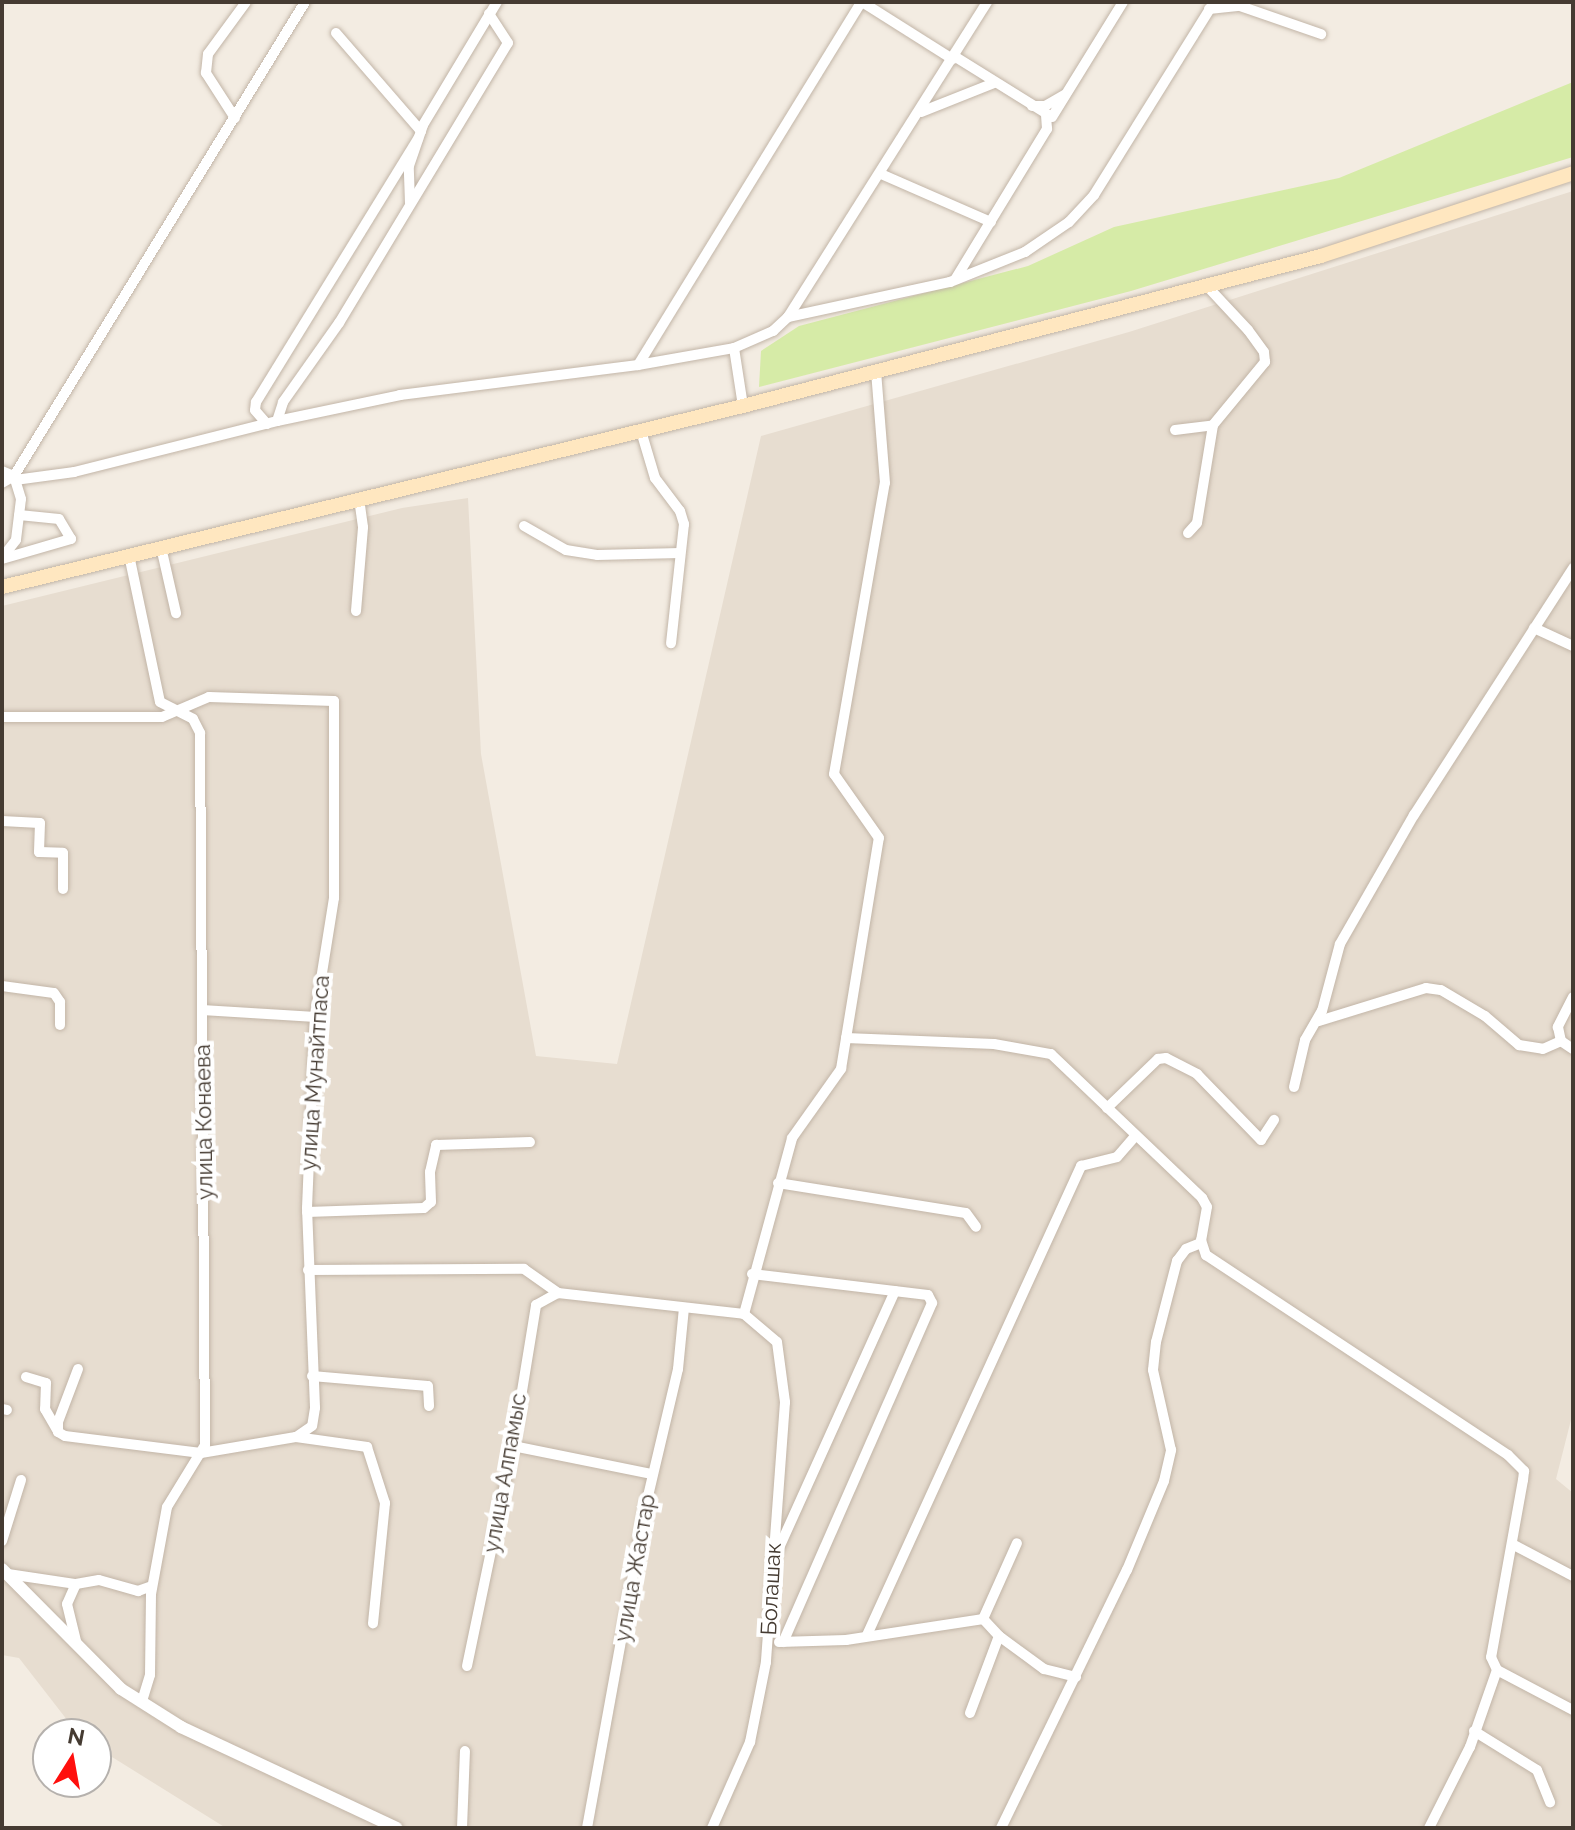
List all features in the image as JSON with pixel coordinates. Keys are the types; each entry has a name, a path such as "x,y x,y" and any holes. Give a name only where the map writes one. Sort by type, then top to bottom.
{"main road":[{"path":"2,587 743,406 1321,256 1573,173"}],"street":[{"path":"235,118 206,73 208,54 246,2"},
{"path":"2,558 16,540 19,515 14,478 305,2"},
{"path":"272,422 255,410 256,402 497,2"},
{"path":"638,365 862,2 1049,118"},
{"path":"2,483 14,478 74,472 272,422 400,395 638,365 734,348 773,331 788,317 987,2"},
{"path":"955,279 1049,118 1123,2"},
{"path":"788,317 955,279 1025,252 1069,222 1094,195 1211,6 1240,6 1321,34"},
{"path":"272,422 410,205 508,43 489,14"},
{"path":"336,33 419,135"},
{"path":"919,113 972,87 995,83"},
{"path":"1030,105 1054,102 1071,87"},
{"path":"410,205 409,166 419,135"},
{"path":"881,174 991,222"},
{"path":"1188,533 1197,523 1213,425 1258,374 1264,352 1207,286"},
{"path":"734,348 743,406"},
{"path":"308,1270 524,1269 558,1293 744,1314 752,1274 792,1138 841,1069 879,838 834,774 885,483 876,372"},
{"path":"1175,430 1213,425"},
{"path":"641,431 655,478 680,511 680,553 671,643"},
{"path":"2,471 14,478"},
{"path":"356,611 363,527 359,498"},
{"path":"2,558 71,539 59,519 19,515"},
{"path":"524,526 566,550 597,555 680,553"},
{"path":"161,547 176,613"},
{"name":"улица Конаева","path":"129,555 160,702 193,719 200,733 206,1383 201,1453"},
{"path":"1294,1087 1305,1040 1319,1021 1340,944 1414,815 1573,568"},
{"path":"1534,628 1573,646"},
{"name":"улица Мунайтпаса","path":"174,710 209,697 334,701 334,898 315,1017 307,1212 314,1420 309,1430 296,1437"},
{"path":"2,717 120,720 162,717 174,710"},
{"path":"2,821 40,823 39,852 63,853 63,889"},
{"path":"2,986 54,993 60,1002 60,1025"},
{"path":"1319,1021 1426,988 1453,997 1519,1045 1543,1049 1561,1041"},
{"path":"1573,997 1558,1027 1561,1041 1573,1049"},
{"path":"203,1010 315,1017"},
{"path":"846,1038 1044,1051 1202,1198 1207,1207 1201,1243 1206,1255 1508,1455 1524,1471 1490,1647 1497,1670 1474,1731 1429,1828"},
{"path":"1107,1108 1158,1059 1166,1058 1197,1074 1261,1140 1274,1120"},
{"path":"867,1635 1081,1166 1117,1157 1135,1136"},
{"path":"307,1212 424,1208 431,1202 430,1172 436,1145 530,1142"},
{"path":"778,1183 966,1213 976,1227"},
{"path":"1001,1828 1076,1677 1164,1481 1171,1450 1153,1370 1156,1342 1177,1261 1186,1249 1201,1243"},
{"path":"752,1274 928,1295 930,1312 783,1642"},
{"path":"771,1566 895,1291"},
{"name":"улица Алпамыс","path":"467,1666 513,1446 536,1305 558,1293"},
{"name":"улица Жастар","path":"587,1828 652,1474 678,1369 684,1308"},
{"name":"Болашак","path":"712,1828 750,1742 769,1642 771,1566 785,1402 777,1342 744,1314"},
{"path":"58,1432 78,1369"},
{"path":"312,1376 428,1386 429,1406"},
{"path":"26,1377 46,1383 45,1409 58,1432 80,1440 201,1453 296,1437 361,1443 372,1451 385,1503 373,1623"},
{"path":"513,1446 652,1474"},
{"path":"142,1701 150,1675 152,1586 171,1495 201,1453"},
{"path":"2,1541 21,1480"},
{"path":"983,1619 1017,1543"},
{"path":"1512,1544 1573,1576"},
{"path":"5,1572 76,1584 99,1580 138,1591 152,1586"},
{"path":"5,1572 121,1689 181,1727 376,1824 397,1828"},
{"path":"76,1584 67,1604 77,1645"},
{"path":"983,1619 999,1636 1044,1669 1076,1677"},
{"path":"769,1642 867,1635 983,1619"},
{"path":"970,1713 999,1636"},
{"path":"1497,1670 1573,1710"},
{"path":"1474,1731 1537,1770 1550,1802"},
{"path":"462,1828 465,1751"}],"shaded area":[{"path":"1573,191 1573,1412 1556,1479 1573,1493 1573,1828 226,1828 112,1757 112,1718 66,1718 19,1658 2,1655 2,606 402,508 468,498 481,754 536,1056 617,1064 761,436 1129,332"}],"green space":[{"path":"1573,82 1573,157 1131,291 759,387 761,351 799,326 1028,266 1114,227 1339,178"}]}
